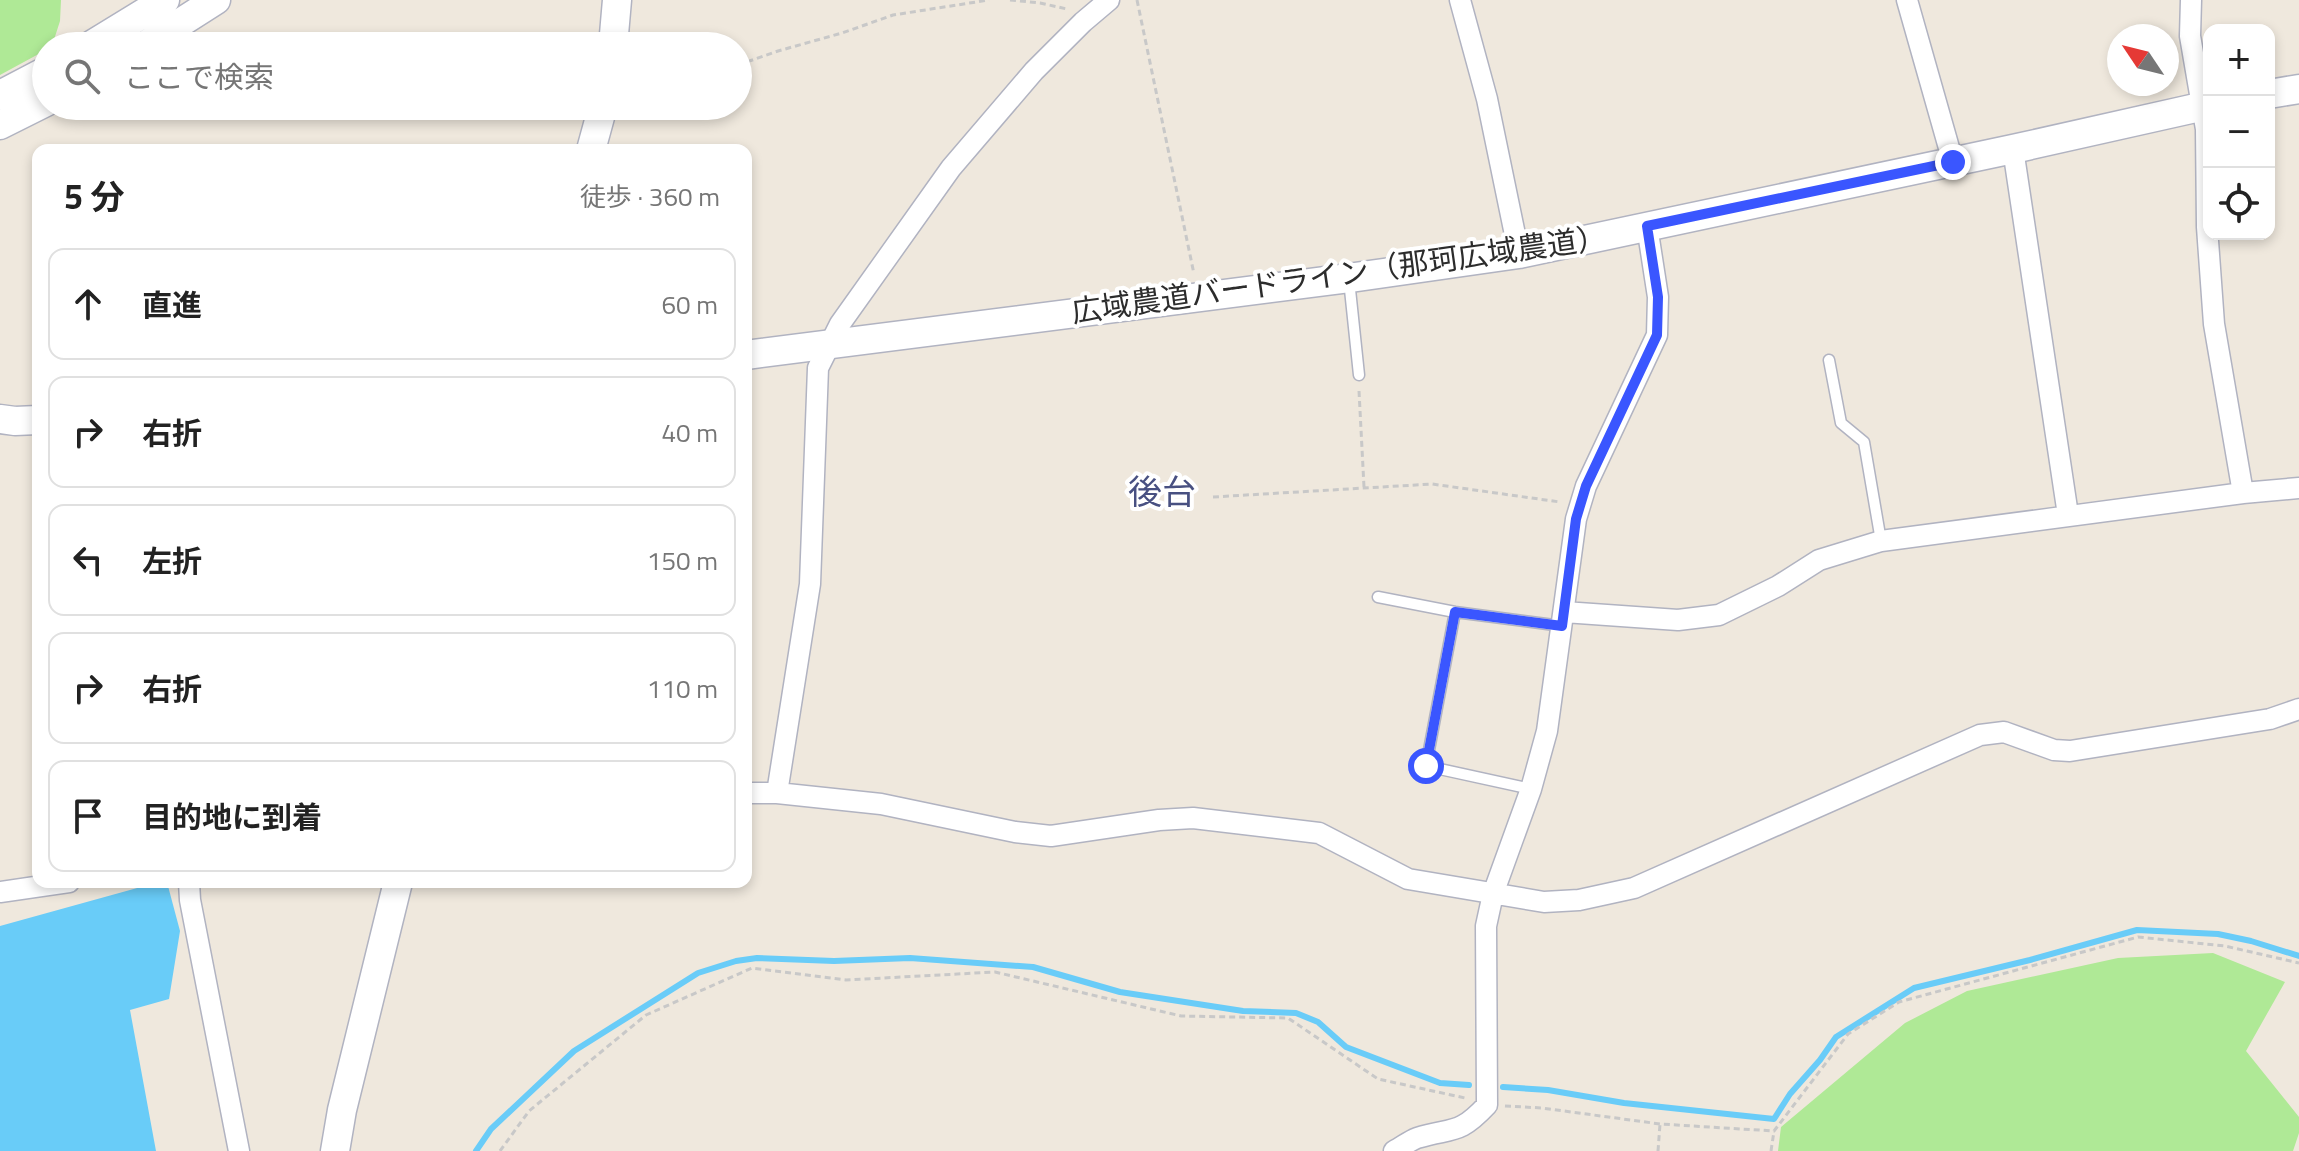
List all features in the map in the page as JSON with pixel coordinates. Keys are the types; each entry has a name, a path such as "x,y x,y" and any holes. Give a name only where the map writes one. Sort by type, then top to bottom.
{"street":[{"path":"113,32 165,0"},
{"path":"166,32 216,0"},
{"path":"614,32 617,0"},
{"path":"777,793 810,584 818,368 840,324 951,168 1034,71 1109,0"},
{"path":"1460,0 1487,99 1519,254"},
{"path":"1907,0 1953,162"},
{"path":"2191,0 2190,36 2204,96"},
{"path":"0,95 32,78"},
{"path":"2275,93 2299,89"},
{"name":"広域農道バードライン（那珂広域農道）","path":"752,354 1519,254 2203,106"},
{"path":"0,125 32,109"},
{"path":"593,144 599,120"},
{"path":"2013,149 2068,515"},
{"path":"2206,168 2214,324 2243,493"},
{"path":"1394,1151 1415,1139 1453,1131 1472,1121 1487,1105 1486,926 1493,894 1531,789 1547,731 1580,505 1657,335 1658,297 1647,226"},
{"path":"0,419 32,420"},
{"path":"1563,619 1678,620 1719,615 1778,586 1819,560 1881,541 2299,488"},
{"path":"752,793 881,804 1015,832 1051,836 1193,818 1319,833 1408,879 1544,902 1579,900 1634,888 1980,735 2004,732 2054,750 2070,751 2270,719 2299,709"},
{"path":"0,892 32,887"},
{"path":"189,888 239,1151"},
{"path":"335,1151 342,1110 397,888"}],"lane":[{"path":"1349,278 1359,375"},
{"path":"1829,360 1841,423 1864,442 1881,541"},
{"path":"1378,597 1455,612 1563,619"},
{"path":"1455,612 1426,766 1531,789"}],"path":[{"path":"752,60 893,15 989,0"},
{"path":"1010,0 1066,8 1083,22"},
{"path":"1137,0 1199,297"},
{"path":"1359,375 1364,489"},
{"path":"1213,497 1432,484 1580,505"},
{"path":"1771,1151 1774,1131 1848,1034 1899,1002 2138,937 2225,946 2299,963"},
{"path":"500,1151 529,1111 646,1015 752,968 846,980 995,972 1181,1016 1288,1018 1378,1079 1465,1098"},
{"path":"1487,1105 1542,1108 1660,1124 1774,1131"},
{"path":"1658,1151 1660,1124"}],"green space":[{"path":"0,0 61,0 56,32 32,32 32,58 0,75"},
{"path":"2213,953 2285,982 2246,1051 2299,1117 2299,1133 2293,1151 1778,1151 1781,1127 1905,1023 1967,991 2118,958"}],"water":[{"path":"137,888 169,888 180,931 169,999 130,1010 156,1151 0,1151 0,926"}],"waterway":[{"path":"1503,1087 1774,1119 1836,1037 1914,988 2137,930 2218,934 2299,956"},
{"path":"476,1151 491,1129 574,1051 698,973 757,958 834,961 910,958 1033,967 1120,992 1243,1011 1296,1013 1318,1022 1346,1047 1440,1083 1469,1085"}],"district":[{"name":"後台","path":"1162,491"}],"route":[{"path":"1426,766 1455,612 1562,626 1576,519 1586,486 1657,335 1658,297 1647,226 1953,162"}]}
